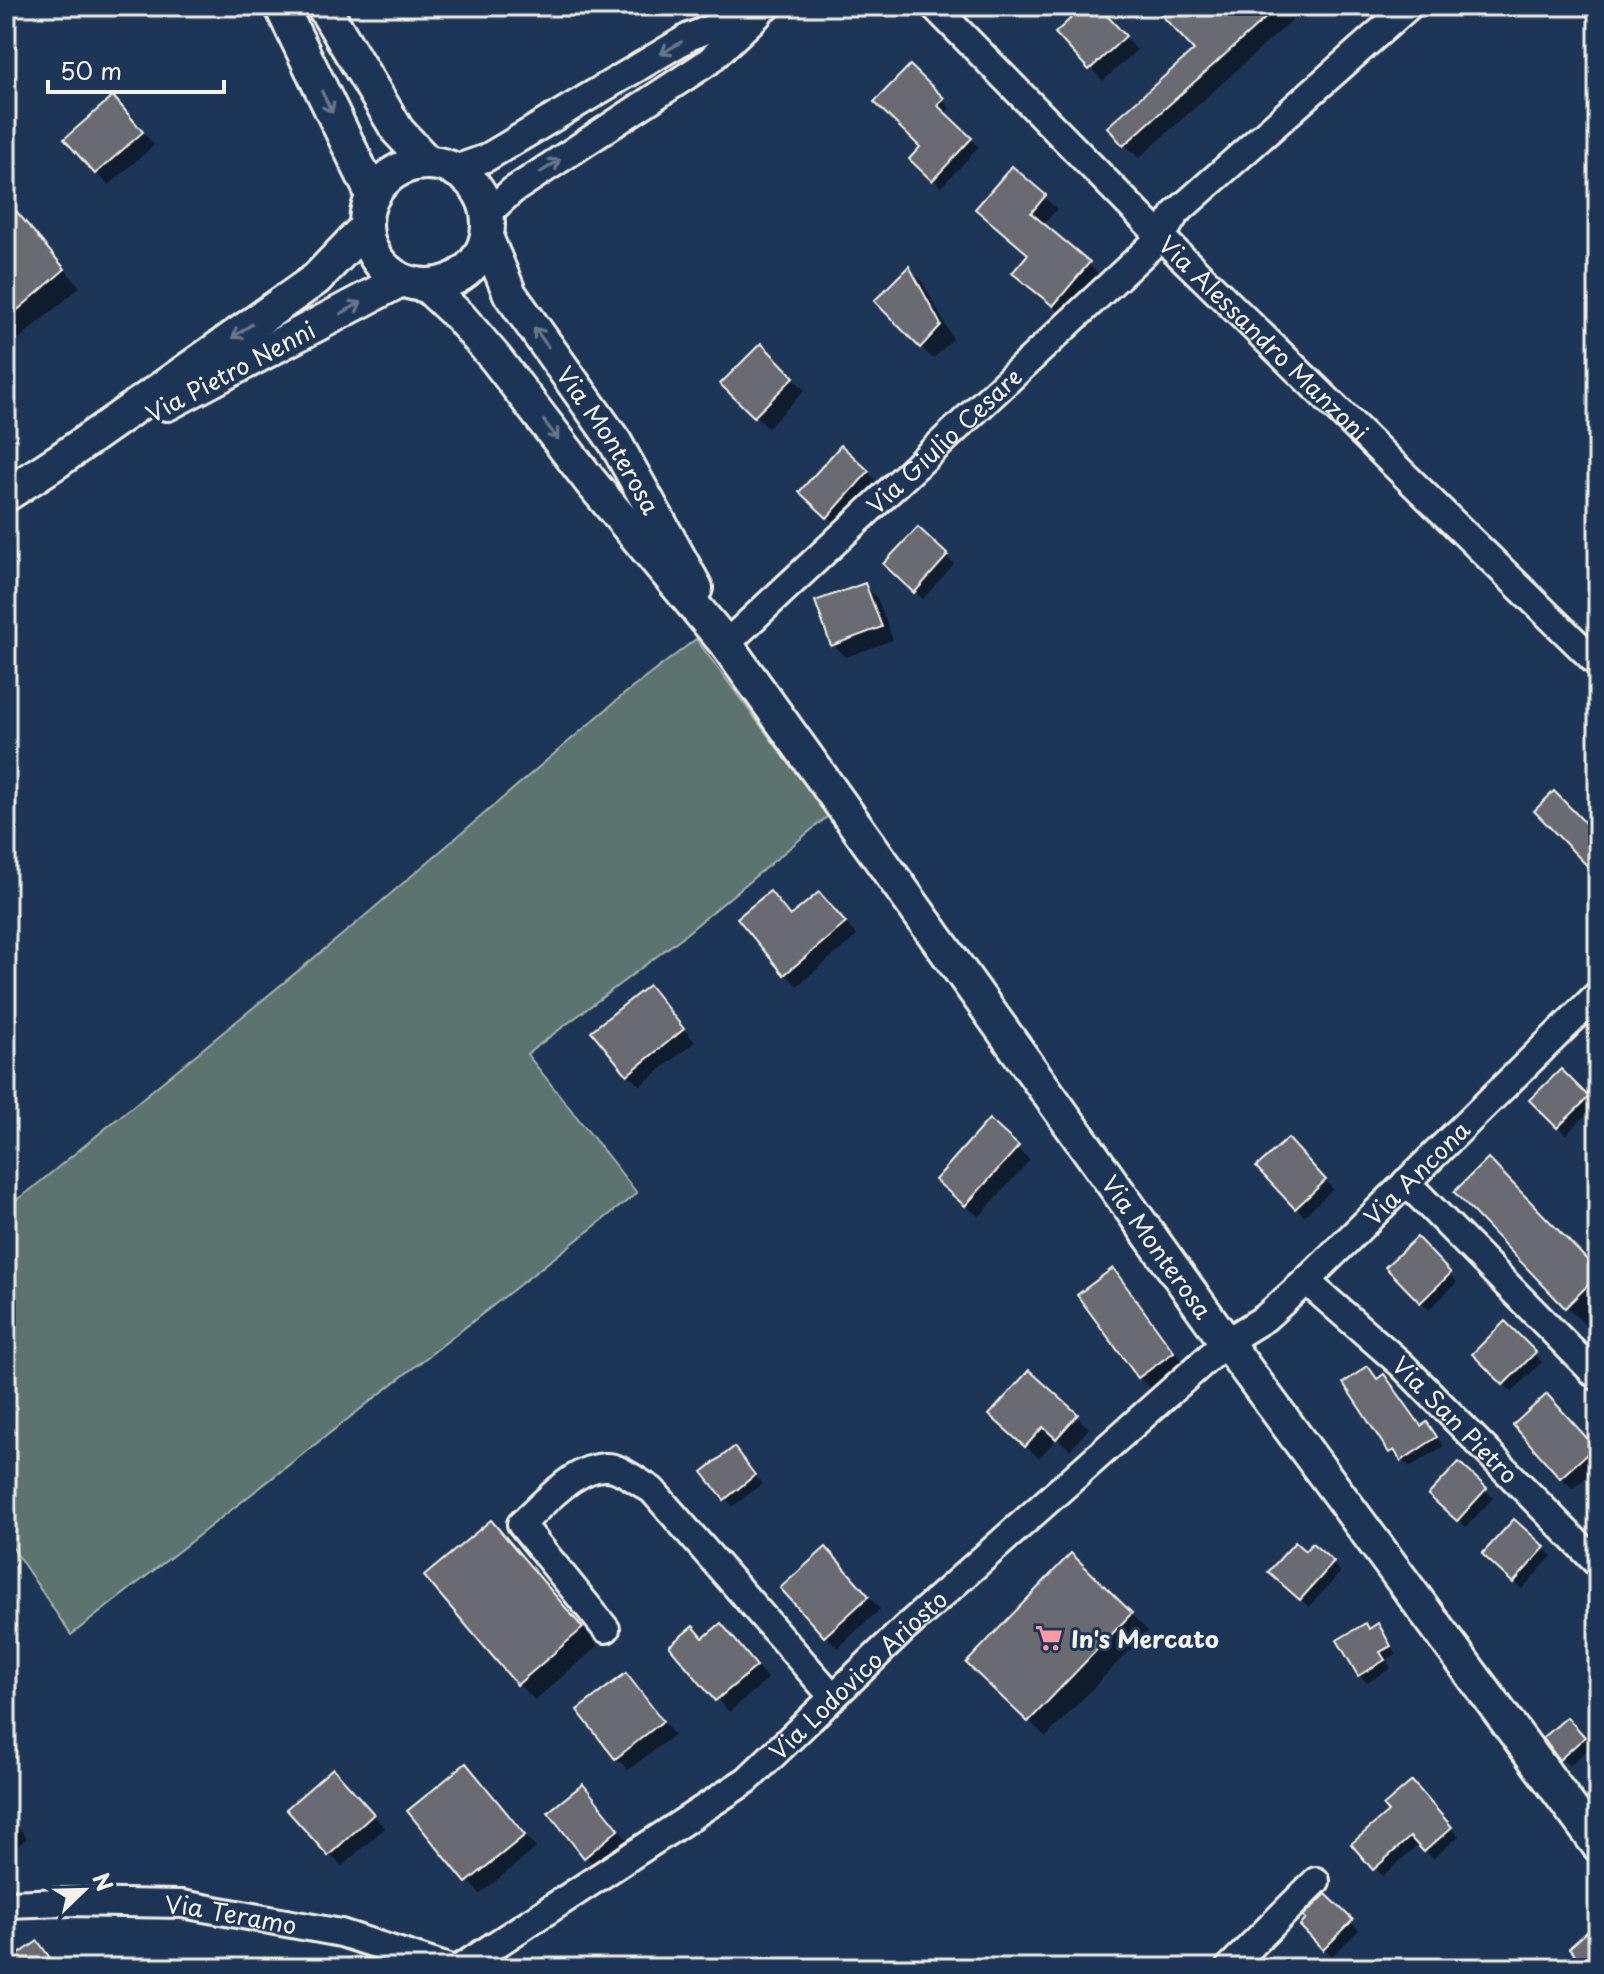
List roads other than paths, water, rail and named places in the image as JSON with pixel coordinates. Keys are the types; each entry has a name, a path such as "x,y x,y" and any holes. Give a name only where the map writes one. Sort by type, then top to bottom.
{"main road":[{"path":"281,6 373,196"},
{"path":"323,6 398,131 442,166 476,187 487,226 477,261 456,279 414,283 384,268 370,248 366,227 373,196 386,179 407,166 442,166"},
{"name":"Via Monterosa","path":"487,226 510,294 615,442 726,644"},
{"name":"Via Pietro Nenni","path":"6,495 316,279 366,227"},
{"name":"Via Monterosa","path":"414,283 460,317 487,348 590,481 726,644 1226,1342 1598,1845"},
{"name":"Via Pietro Nenni","path":"58,461 414,283"}],"street":[{"path":"442,166 486,158 689,37 768,6"},
{"path":"487,226 512,191 708,62 768,6"},
{"name":"Via Alessandro Manzoni","path":"934,6 1161,237 1597,661"},
{"name":"Via Giulio Cesare","path":"726,644 1161,237 1176,213 1409,6"},
{"name":"Via Ancona","path":"1226,1342 1265,1318 1306,1281 1598,994"},
{"path":"1406,1182 1598,1377"},
{"name":"Via San Pietro","path":"1306,1281 1401,1364 1598,1564"},
{"name":"Via Lodovico Ariosto","path":"460,1968 747,1780 904,1629 1226,1342"},
{"path":"606,1629 521,1524 576,1476 591,1468 614,1468 652,1490 833,1697"},
{"path":"1229,1968 1316,1881"},
{"name":"Via Teramo","path":"6,1904 182,1904 341,1933 449,1968"}],"place":[{"name":"In's Mercato","path":"1049,1638"}]}
